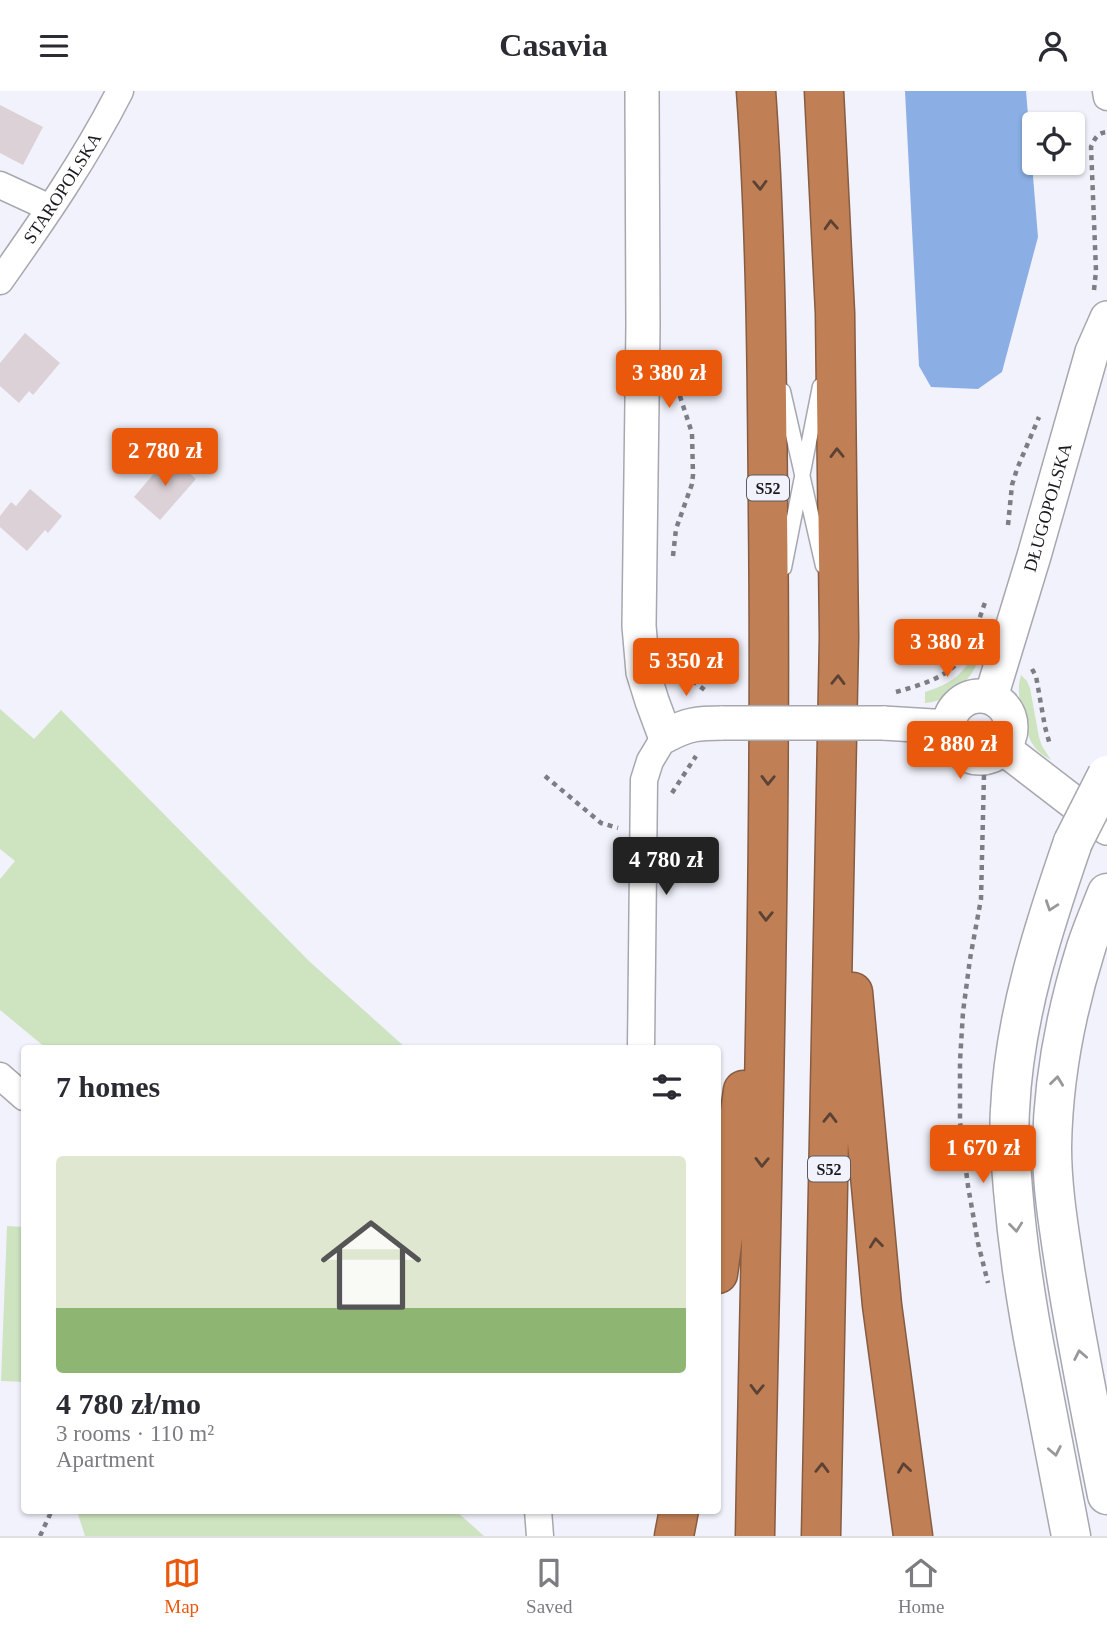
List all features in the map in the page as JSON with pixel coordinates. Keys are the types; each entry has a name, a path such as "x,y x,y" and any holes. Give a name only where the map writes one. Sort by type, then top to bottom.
{"highway":[{"name":"S52","path":"755,1536 770,638 766,318 756,91"},
{"name":"S52","path":"821,1536 839,637 835,313 824,91"},
{"path":"836,803 882,1305 913,1536"},
{"path":"721,1251 740,1105 765,971"},
{"path":"674,1536 678,1514"}],"main road":[{"path":"1071,1536 1022,1278 1010,1149 1010,1109 1015,1058 1031,974 1044,927 1090,835 1107,775"},
{"path":"1107,893 1086,947 1071,1001 1060,1059 1052,1148 1059,1229 1107,1495"}],"street":[{"name":"STAROPOLSKA","path":"0,281 97,134 120,91"},
{"path":"642,91 643,326 639,626 643,672 666,736"},
{"path":"1107,91 1107,97"},
{"path":"0,185 50,208"},
{"name":"DŁUGOPOLSKA","path":"991,697 1092,352 1100,307"},
{"path":"971,697 991,697 1007,710 1011,730 1008,740 996,754 978,758 969,756 955,745 951,737 951,717 962,701 971,697"},
{"path":"641,1045 643,780 650,761 666,736 684,726 699,723 884,709 949,727"},
{"path":"1003,748 1090,835"},
{"path":"0,1076 21,1094"},
{"path":"538,1514 540,1536"}],"lane":[{"path":"770,638 835,313"},
{"path":"766,318 839,637"}],"path":[{"path":"1100,307 1095,287 1091,147 1095,138 1107,132"},
{"path":"1008,527 1012,485 1042,409"},
{"path":"884,709 958,663 970,642 989,591"},
{"path":"676,661 703,689"},
{"path":"1030,667 1036,676 1046,735 1055,753"},
{"path":"673,791 698,754"},
{"path":"545,776 601,823 624,829 643,828"},
{"path":"40,1536 50,1514"}],"green space":[{"path":"975,660 978,661 970,676 957,690 942,699 925,703 925,692 950,681"},
{"path":"1021,675 1030,688 1039,737 1051,760 1038,751 1028,735 1020,699"},
{"path":"0,709 34,739 61,710 309,961 403,1045 42,1045 0,1010 0,879 15,861 0,849"},
{"path":"7,1226 21,1227 21,1382 1,1381"},
{"path":"78,1514 459,1514 484,1536 85,1536"}],"water":[{"path":"905,91 1026,91 1028,112 1022,112 1022,175 1033,175 1038,237 1002,372 978,389 931,387 919,366"}],"building":[{"path":"0,105 43,127 23,165 0,153"},
{"path":"25,333 60,363 33,395 29,391 19,403 0,386 0,363"},
{"path":"169,456 196,479 160,520 134,497"},
{"path":"30,489 62,516 48,533 45,530 27,551 0,527 0,516 11,502 16,506"}]}
